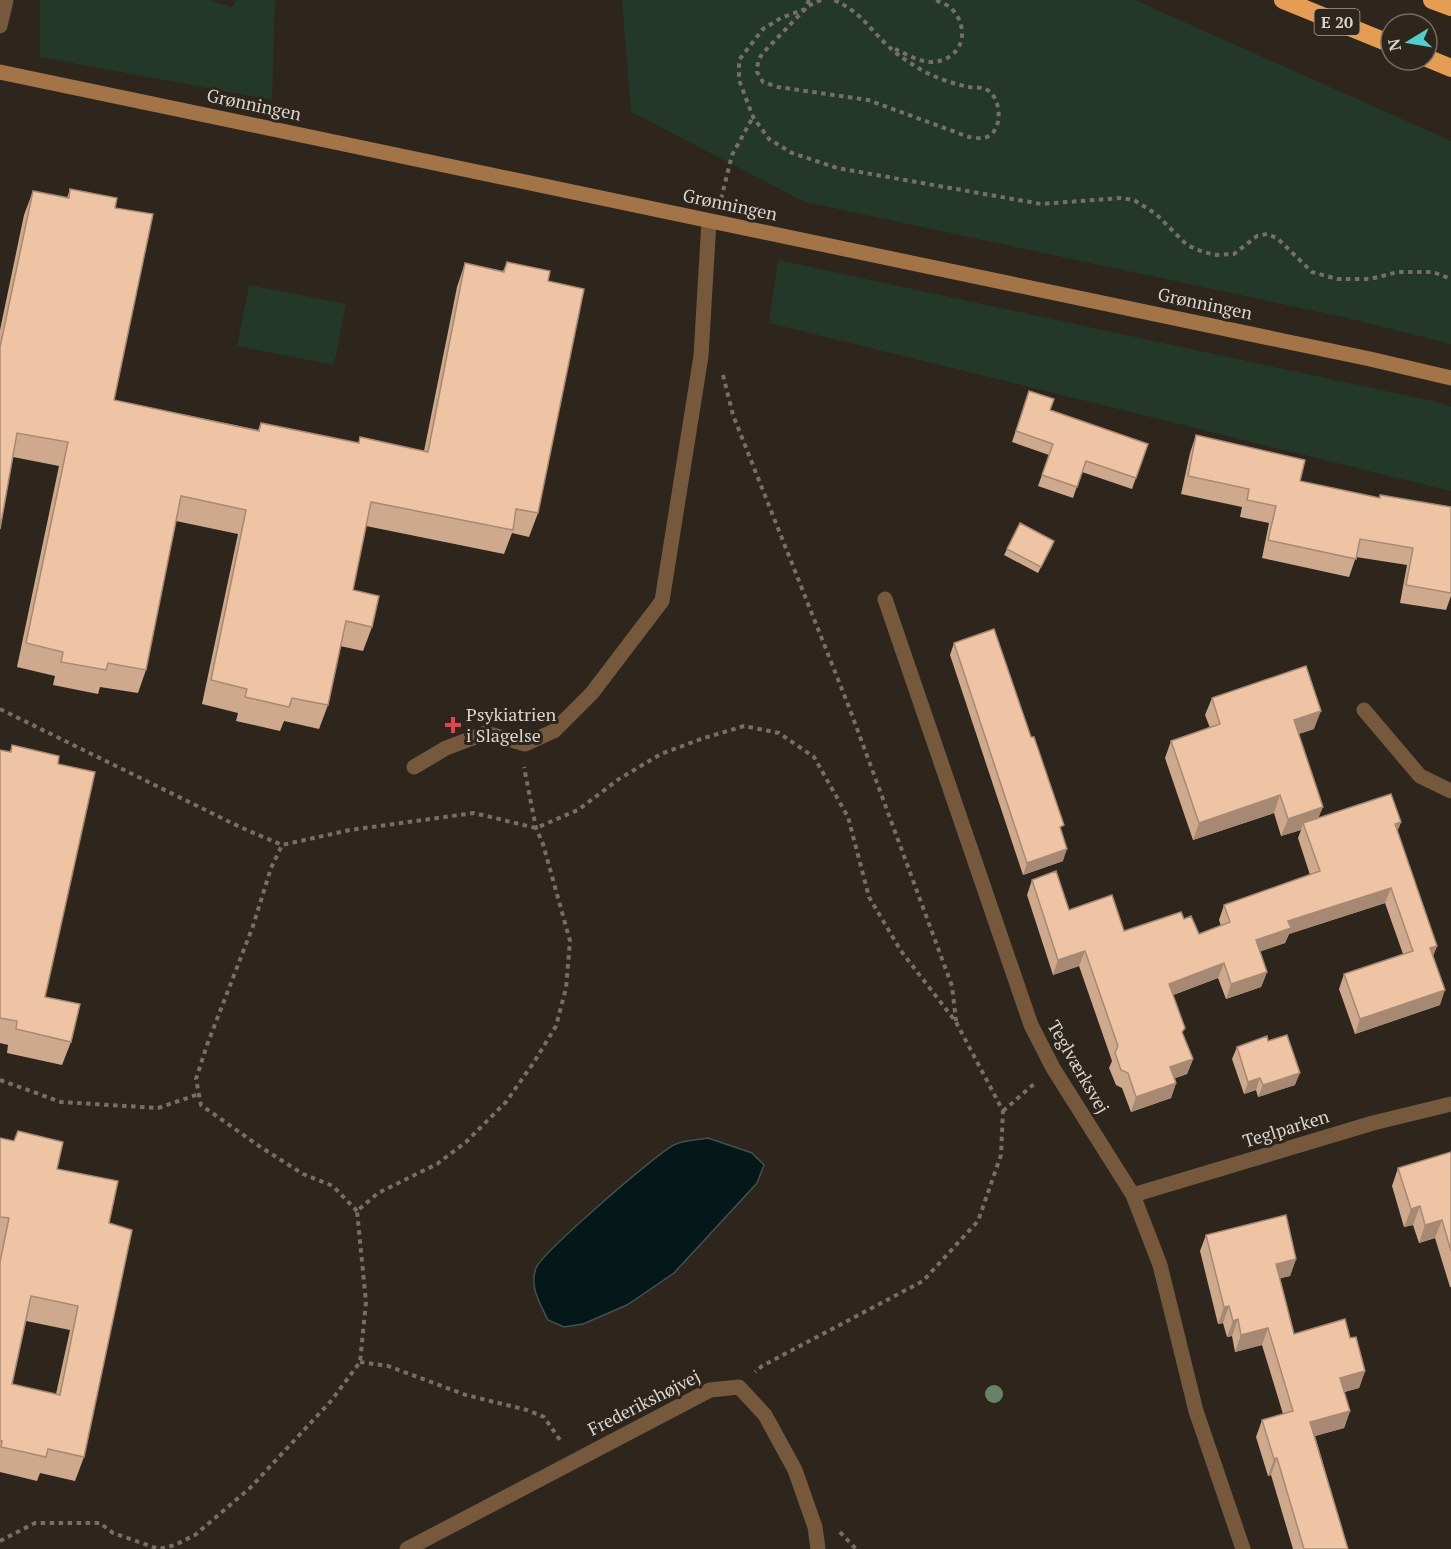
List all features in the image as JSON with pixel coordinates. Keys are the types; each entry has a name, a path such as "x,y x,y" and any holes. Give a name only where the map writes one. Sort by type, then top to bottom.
{"highway":[{"name":"E 20","path":"1283,0 1379,39"},
{"path":"1432,0 1451,7"}],"main road":[{"name":"Grønningen","path":"0,72 1370,359 1451,378"}],"street":[{"path":"0,26 6,0"},
{"path":"414,767 446,748 486,733 525,744 554,731 592,693 662,601 702,346 709,221"},
{"name":"Teglværksvej","path":"885,599 1031,1025 1053,1068 1133,1195 1160,1265 1196,1411 1243,1549"},
{"path":"1364,710 1420,776 1451,791"},
{"name":"Teglparken","path":"1133,1195 1373,1123 1451,1104"},
{"path":"739,1387 765,1414 795,1470 815,1527 818,1549"},
{"name":"Frederikshøjvej","path":"407,1549 710,1390 739,1387"}],"path":[{"path":"809,0 805,9 758,61 757,72 763,82 778,87 868,100 969,136 983,138 991,135 996,128 999,109 987,89 940,79 921,70 886,45 850,8 834,0"},
{"path":"821,0 763,29 739,60 740,80 753,117 769,139 792,153 837,168 1041,204 1121,198 1134,200 1156,214 1187,245 1210,254 1234,254 1257,236 1267,234 1277,238 1312,272 1337,279 1370,279 1398,272 1433,272 1451,279"},
{"path":"848,0 850,8"},
{"path":"886,45 925,61 945,60 956,53 961,46 961,26 952,9 936,0"},
{"path":"723,193 732,154 753,117"},
{"path":"702,346 717,352 733,415 849,707 952,986 956,1022"},
{"path":"0,710 282,845 350,830 474,813 537,828 578,810 619,779 661,754 744,726 779,733 814,757 848,817 869,897 901,951 956,1022 1003,1111 1000,1155 978,1221 923,1281 762,1366 739,1387"},
{"path":"357,1211 378,1193 437,1164 466,1142 506,1102 556,1026 566,988 570,940 537,828 518,742"},
{"path":"0,1540 35,1523 100,1523 113,1533 159,1549 195,1535 250,1488 298,1438 331,1401 360,1362 366,1302 357,1211 333,1186 303,1174 201,1105 196,1079 253,926 270,868 282,845"},
{"path":"1003,1111 1053,1068"},
{"path":"0,1080 61,1102 158,1108 199,1094"},
{"path":"360,1362 388,1366 466,1395 527,1410 544,1417 573,1462"}],"green space":[{"path":"40,0 209,0 233,7 237,0 275,0 272,100 40,57"},
{"path":"622,0 1135,0 1451,141 1451,344 1343,317 805,202 631,112"},
{"path":"778,260 1437,402 1451,407 1451,491 769,323"},
{"path":"249,285 346,304 334,365 237,346"}],"shaded area":[{"path":"708,1138 752,1153 764,1165 757,1183 674,1273 627,1305 583,1324 564,1327 548,1320 536,1295 534,1282 536,1268 543,1259 603,1202 666,1150 676,1144"}],"building":[{"path":"70,189 117,198 115,208 153,214 114,400 259,431 261,423 359,443 360,437 428,452 465,263 504,272 507,262 550,271 548,281 584,289 538,513 516,509 513,530 371,502 353,590 379,596 372,627 346,621 328,705 292,698 289,707 245,697 247,689 211,680 246,510 181,496 146,670 108,663 106,670 61,662 63,652 26,643 68,442 17,433 0,529 0,347 33,191 69,198"},
{"path":"1029,391 1054,399 1050,410 1148,444 1136,478 1086,461 1077,487 1042,475 1053,444 1016,431"},
{"path":"1196,435 1305,460 1300,481 1380,498 1380,495 1451,507 1451,593 1406,585 1413,548 1360,539 1356,559 1268,540 1276,506 1247,500 1249,489 1188,476"},
{"path":"1020,523 1054,541 1041,567 1007,549"},
{"path":"994,629 1064,825 1060,827 1067,849 1027,863 954,643"},
{"path":"1306,666 1321,711 1294,720 1323,807 1288,819 1280,795 1199,823 1171,741 1220,724 1212,698"},
{"path":"12,745 59,756 58,764 95,772 45,997 80,1004 71,1042 16,1029 17,1021 0,1018 0,750 11,752"},
{"path":"1391,794 1401,822 1395,824 1437,946 1430,948 1445,990 1360,1019 1344,974 1413,951 1391,888 1288,921 1291,928 1256,940 1267,972 1231,984 1224,963 1169,984 1185,1028 1182,1032 1193,1059 1170,1067 1176,1083 1136,1097 1128,1073 1121,1070 1115,1053 1118,1046 1085,951 1058,960 1032,880 1056,871 1069,910 1112,895 1124,931 1181,912 1184,919 1191,916 1199,934 1230,922 1224,905 1320,871 1303,823"},
{"path":"1287,1035 1300,1073 1263,1085 1260,1078 1248,1082 1237,1047 1267,1036 1268,1041"},
{"path":"18,1131 63,1142 57,1169 118,1181 109,1223 132,1230 84,1457 48,1449 46,1457 1,1447 0,1262 9,1218 0,1217 0,1138 14,1141","holes":["31,1296 78,1306 60,1395 12,1384"]},
{"path":"1451,1152 1451,1251 1442,1220 1425,1225 1420,1206 1411,1209 1398,1168"},
{"path":"1286,1215 1296,1259 1276,1264 1294,1334 1345,1319 1350,1338 1356,1337 1365,1371 1340,1378 1350,1411 1310,1422 1348,1549 1304,1549 1277,1458 1274,1459 1262,1420 1293,1411 1268,1328 1241,1335 1238,1319 1233,1321 1229,1306 1224,1307 1206,1235"}],"place":[{"name":"Psykiatrien i Slagelse","path":"453,725"}]}
